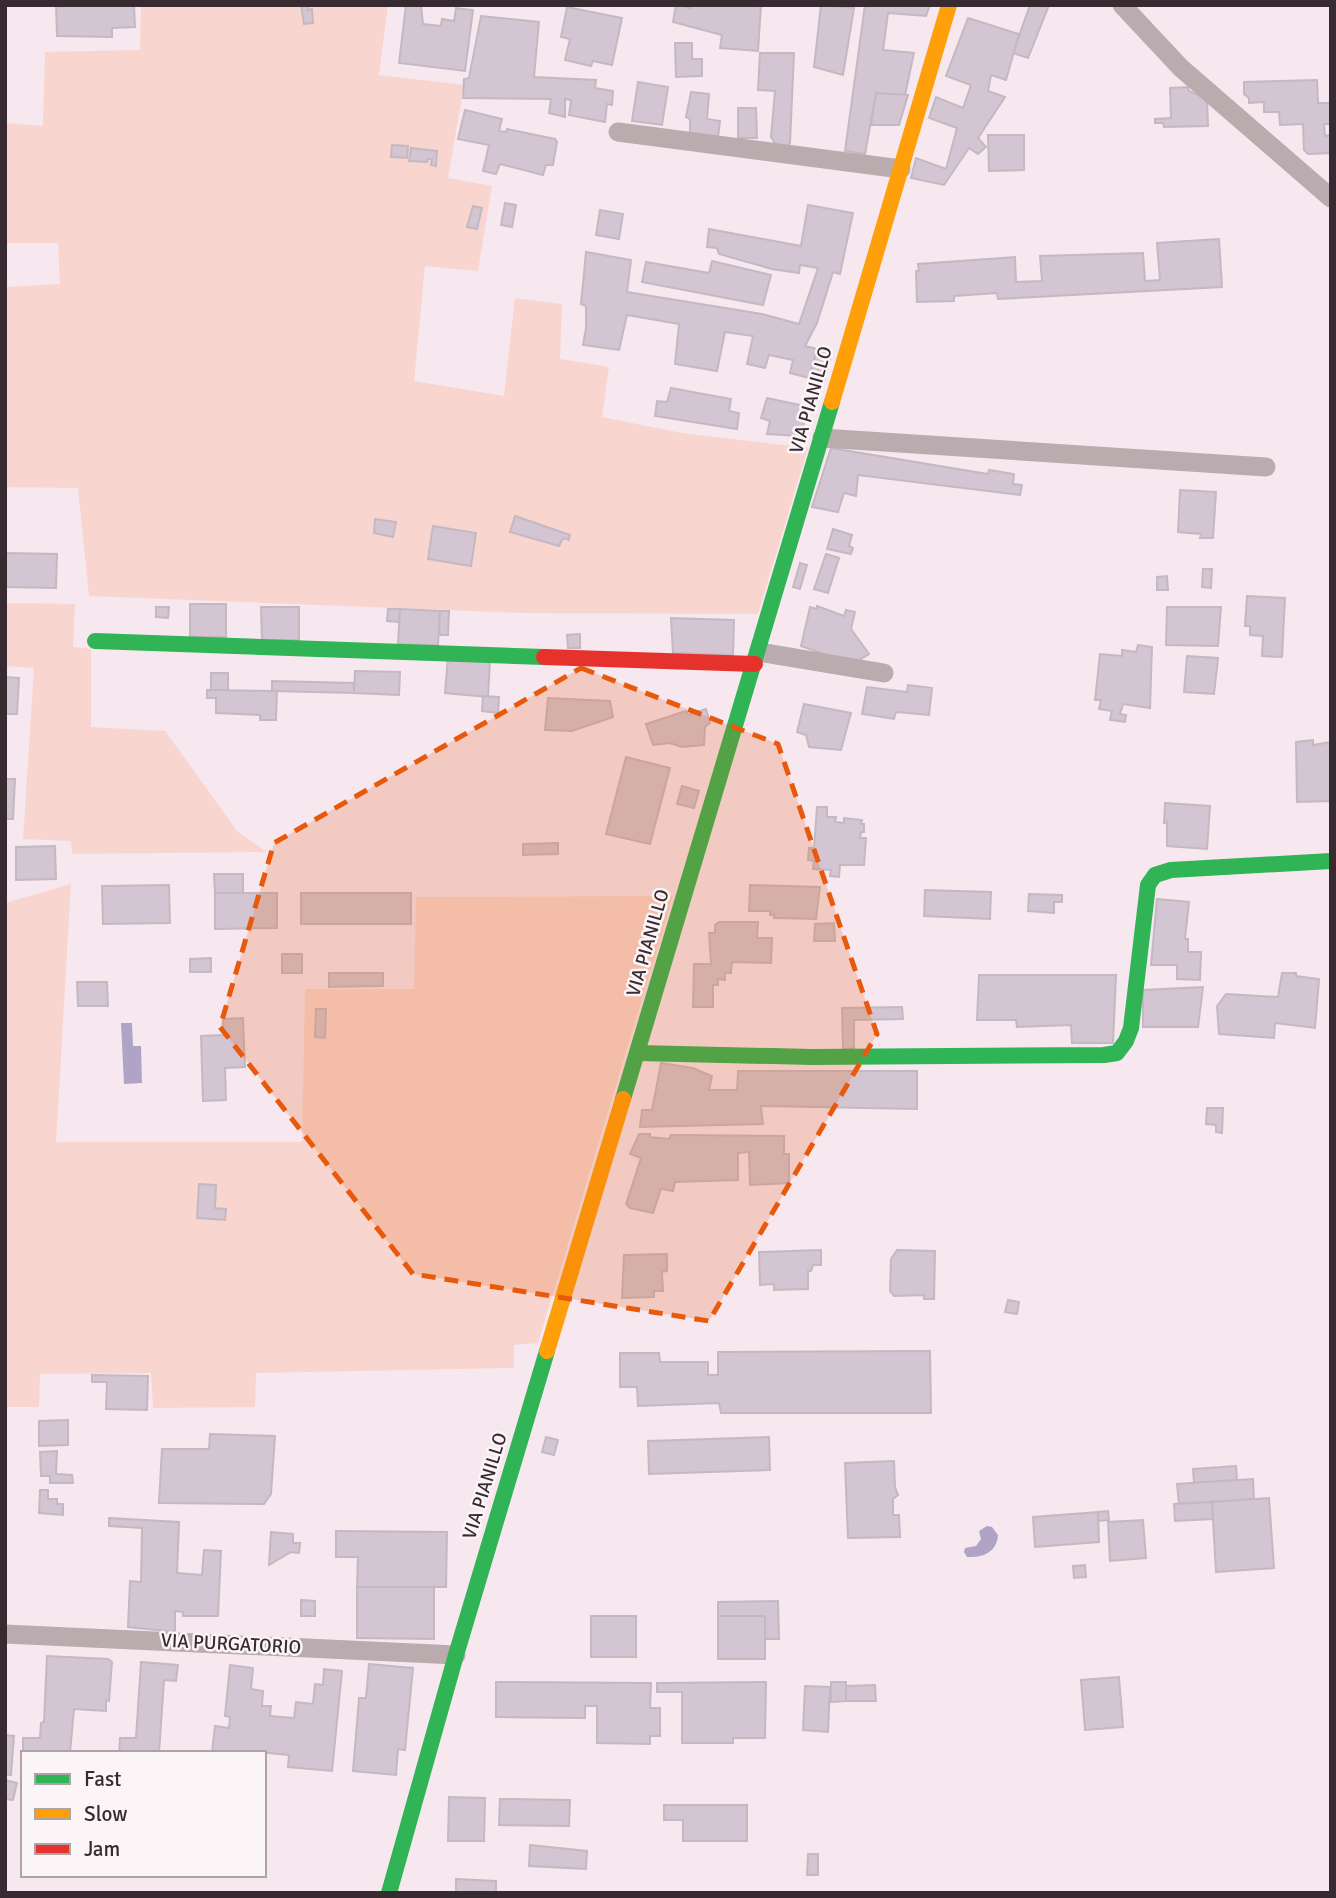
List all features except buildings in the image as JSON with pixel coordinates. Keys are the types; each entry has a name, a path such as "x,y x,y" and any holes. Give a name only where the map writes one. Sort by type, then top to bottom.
{"street":[{"name":"VIA PIANILLO","path":"389,1893 456,1655 757,658 949,5"},
{"path":"1122,5 1181,68 1331,198"},
{"path":"618,132 901,169"},
{"path":"822,438 1266,467"},
{"path":"95,641 757,658 884,673"},
{"path":"638,1053 812,1057 1104,1055 1117,1052 1126,1041 1131,1028 1148,885 1155,875 1171,870 1331,861"},
{"name":"VIA PURGATORIO","path":"5,1633 456,1655"}],"highlighted area":[{"path":"581,668 778,744 877,1034 709,1321 413,1274 220,1027 274,843"}],"shaded area":[{"path":"141,5 388,5 379,75 464,85 448,178 492,186 478,271 425,266 414,381 504,396 515,298 562,304 560,359 609,367 602,417 682,433 808,448 758,614 522,613 89,596 78,488 5,487 5,287 60,284 58,243 5,243 5,123 43,126 45,52 140,50"},
{"path":"5,603 75,604 73,647 91,649 91,727 165,731 238,832 267,852 72,854 71,841 23,839 34,668 5,666"},
{"path":"71,884 56,1142 302,1142 305,989 414,989 416,897 673,896 538,1343 514,1345 514,1368 256,1373 255,1407 153,1408 151,1373 40,1374 39,1407 5,1407 5,903"},
{"path":"121,1023 132,1023 133,1046 141,1046 142,1083 124,1084"},
{"path":"987,1526 992,1527 998,1535 995,1546 984,1555 967,1557 965,1548 976,1546 981,1539 979,1531"}],"traffic: fast":[{"path":"623,1099 832,402"},
{"path":"95,641 544,657"},
{"path":"638,1053 812,1057 1117,1053 1131,1028 1148,885 1155,875 1171,870 1331,861"},
{"path":"389,1893 456,1655 547,1351"}],"traffic: slow":[{"path":"832,402 949,5"},
{"path":"547,1351 623,1099"}],"traffic: jam":[{"path":"544,657 755,664"}]}
